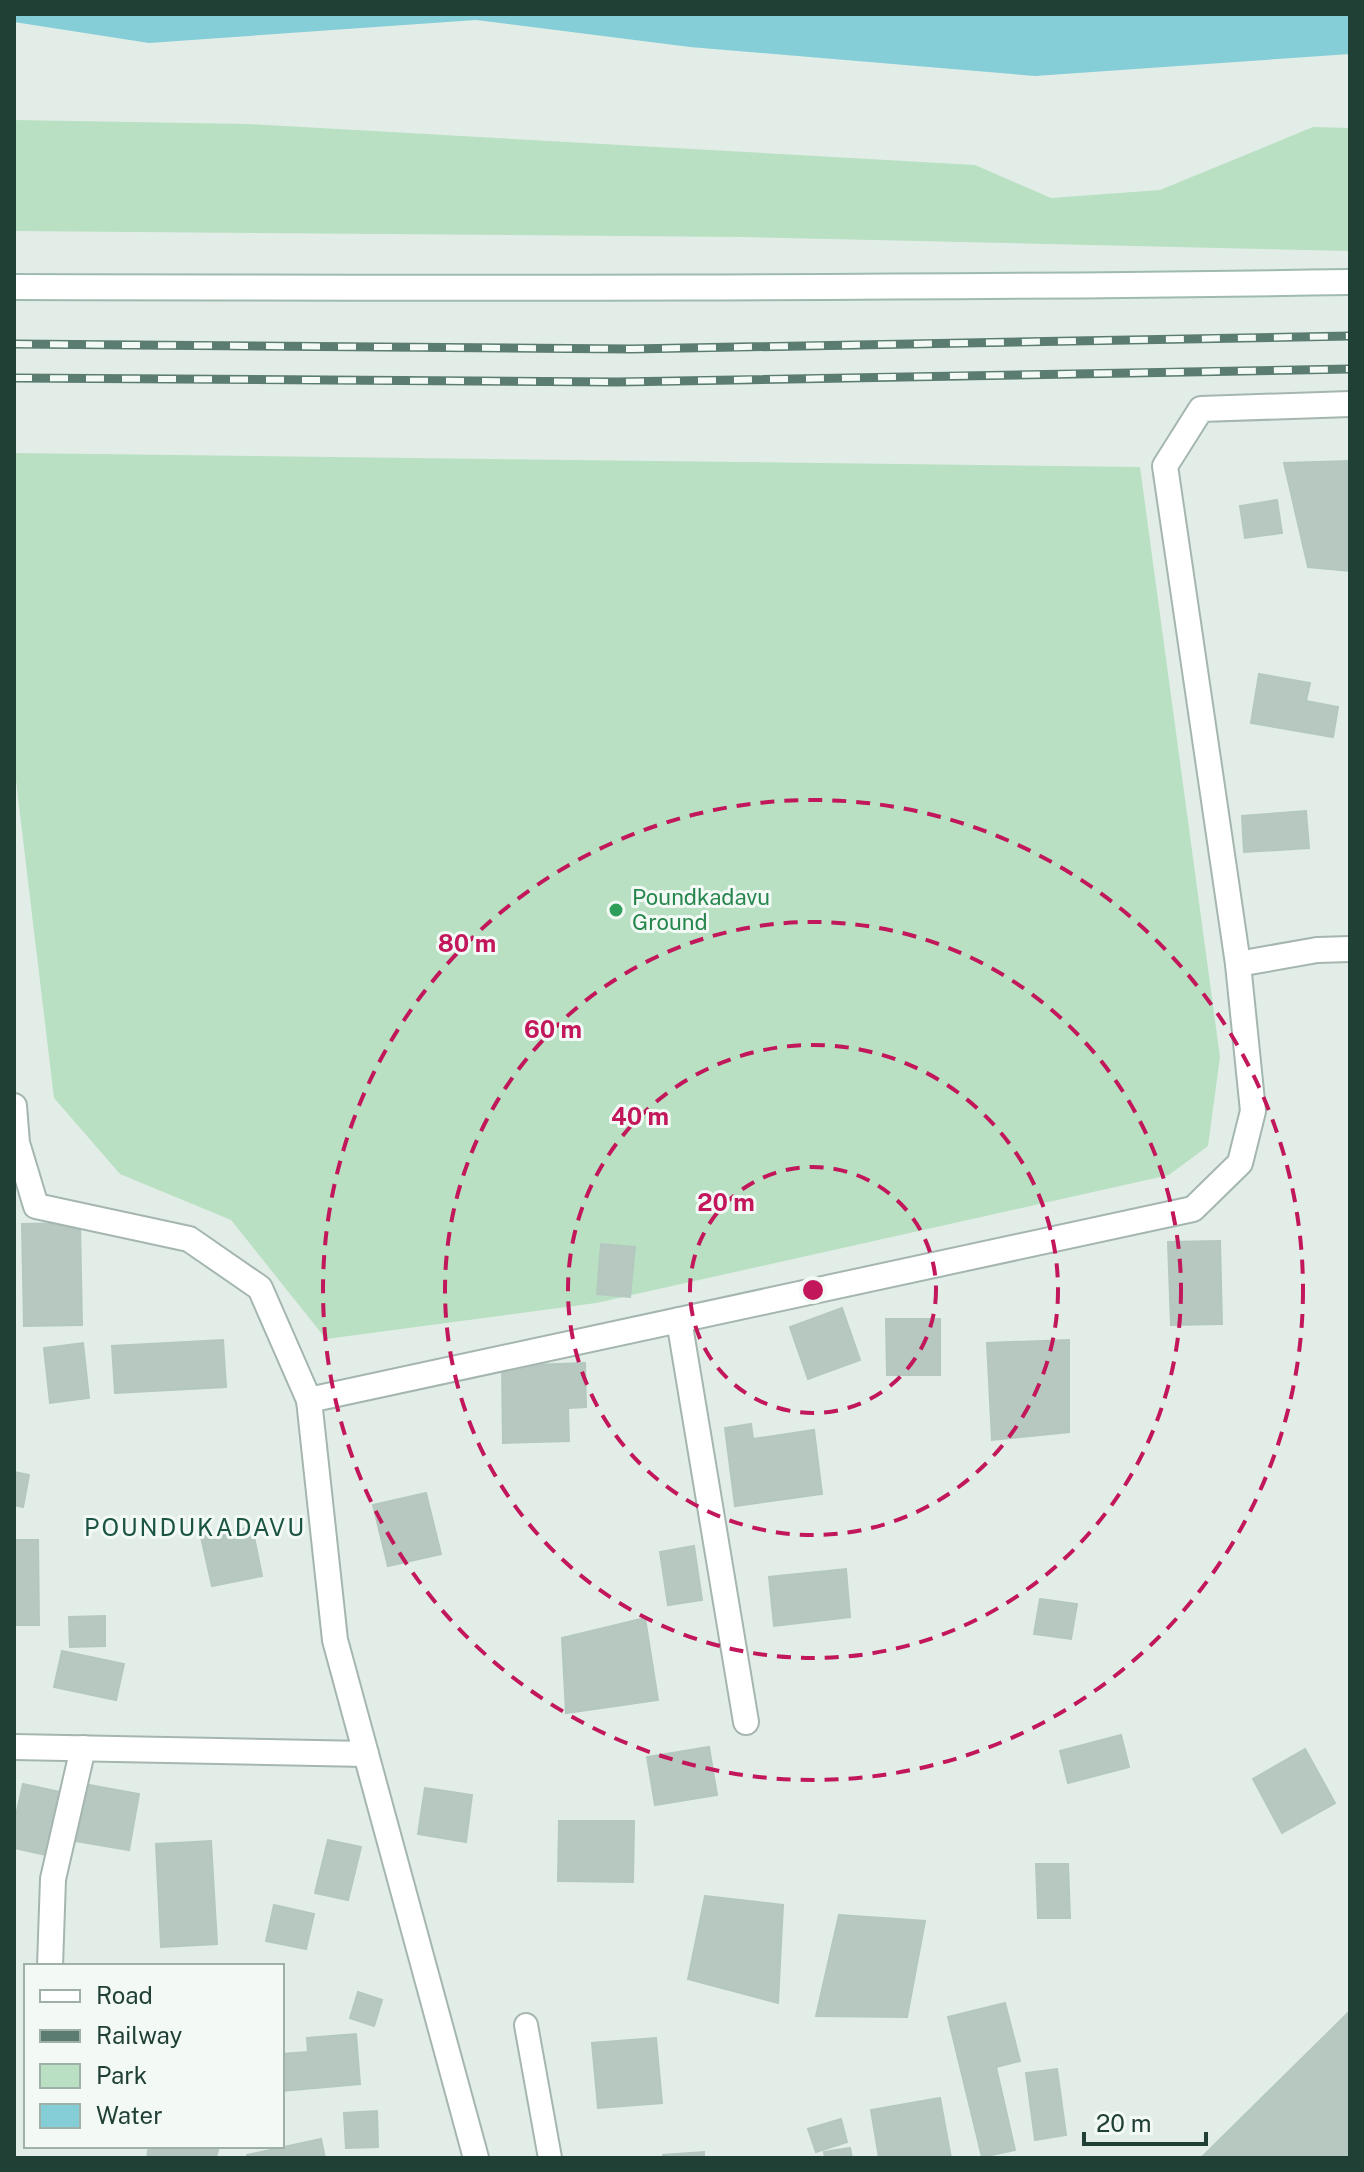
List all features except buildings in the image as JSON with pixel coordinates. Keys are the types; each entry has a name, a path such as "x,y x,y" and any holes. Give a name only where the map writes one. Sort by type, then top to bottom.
{"street":[{"path":"14,287 441,288 1350,282"},
{"path":"309,1400 1193,1209 1240,1163 1253,1111 1238,964 1165,466 1201,409 1350,404"},
{"path":"1238,964 1317,950 1350,949"},
{"path":"14,1106 17,1143 36,1206 189,1239 260,1288 309,1400 335,1640 476,2158"},
{"path":"679,1320 746,1722"},
{"path":"14,1747 366,1754"},
{"path":"50,1964 53,1879 83,1748"}],"lane":[{"path":"526,2025 550,2158"}],"green space":[{"path":"14,120 248,124 975,165 1051,198 1160,190 1313,127 1350,128 1350,251 741,237 14,231"},
{"name":"Poundkadavu Ground","path":"14,453 1140,467 1220,1057 1208,1146 1169,1175 596,1303 326,1339 231,1220 120,1174 54,1098 14,764"}],"water":[{"path":"14,14 1350,14 1350,54 1035,76 690,47 476,20 149,43 14,22"}],"railway":[{"path":"14,344 631,349 1350,336"},
{"path":"14,378 617,382 1350,369"}],"place":[{"name":"Poundkadavu Ground","path":"616,910"}],"district":[{"name":"POUNDUKADAVU","path":"195,1528"}]}
